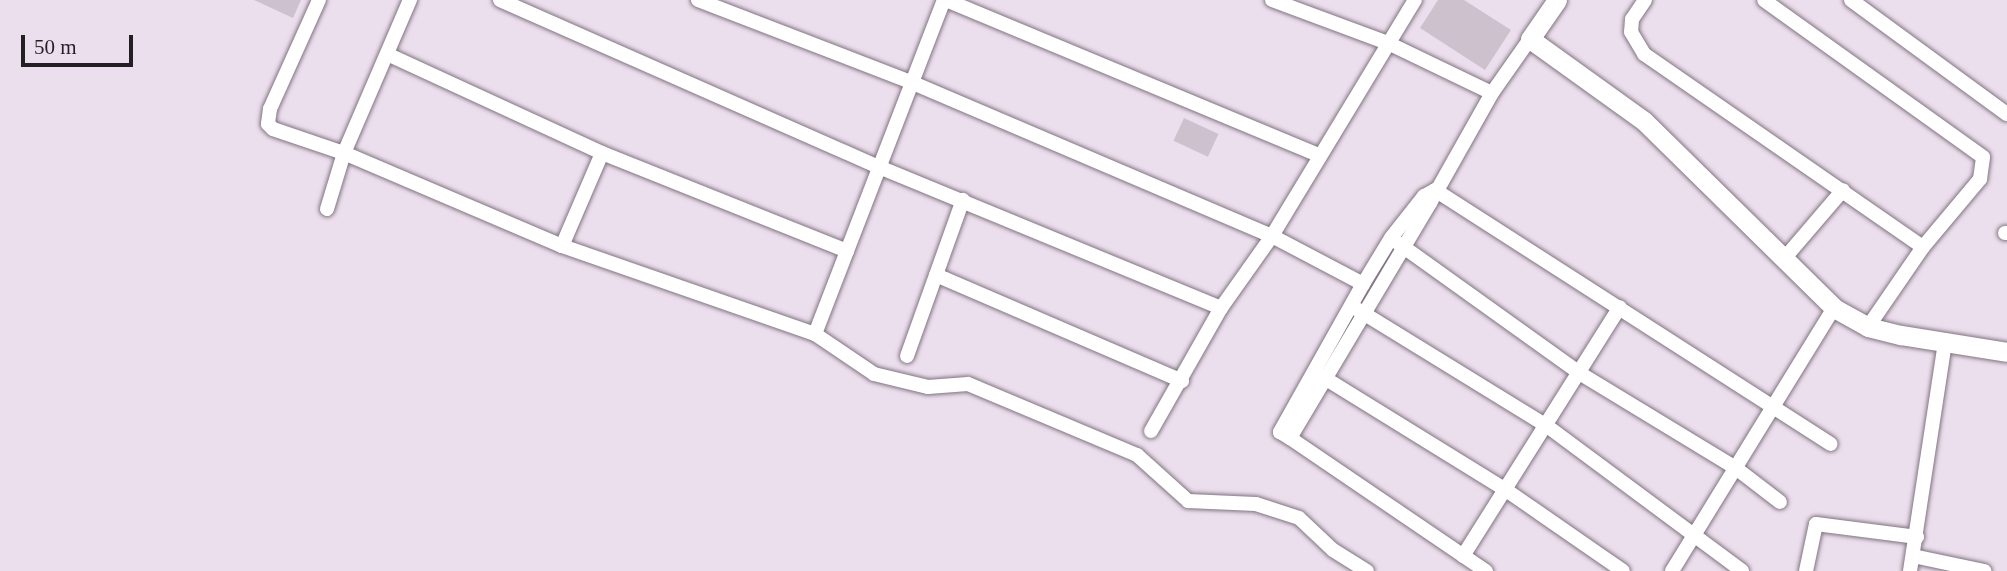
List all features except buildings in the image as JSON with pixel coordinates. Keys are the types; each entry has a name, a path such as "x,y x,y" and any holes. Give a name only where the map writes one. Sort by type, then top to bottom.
{"street":[{"path":"319,0 270,109 268,124 344,153 562,246 815,334 874,374 928,387 968,384 1138,455 1188,501 1241,502 1292,515 1314,529 1349,563 1367,571"},
{"path":"327,209 344,153 410,0"},
{"path":"500,0 879,167 1222,308"},
{"path":"698,0 913,83 1272,236 1363,284"},
{"path":"815,334 945,0 1319,155"},
{"path":"1272,0 1391,44 1492,93"},
{"path":"1152,431 1222,308 1272,236 1319,155 1391,44 1415,0"},
{"path":"1486,571 1280,432 1319,375 1423,196 1435,190 1492,93 1558,0"},
{"path":"1645,0 1632,19 1632,40 1638,48 1923,247"},
{"path":"1763,0 1983,157 1980,178 1923,247 1868,327"},
{"path":"1851,0 2007,114"},
{"path":"1530,39 1644,121 1835,308 1868,327 1945,343 2007,352"},
{"path":"387,54 602,153 847,251"},
{"path":"562,246 602,153"},
{"path":"1435,190 1776,405 1831,444"},
{"path":"1783,260 1843,190"},
{"path":"907,356 963,200"},
{"path":"1357,309 1363,284 1397,242"},
{"path":"1397,242 1581,374 1737,469 1780,502"},
{"path":"936,275 1182,381"},
{"path":"1463,556 1581,374 1620,307"},
{"path":"1672,571 1696,538 1835,308"},
{"path":"1357,309 1547,426 1742,571"},
{"path":"1945,343 1912,564 1983,571"},
{"path":"1319,375 1506,490 1623,571"},
{"path":"1806,571 1816,524 1917,537"}]}
